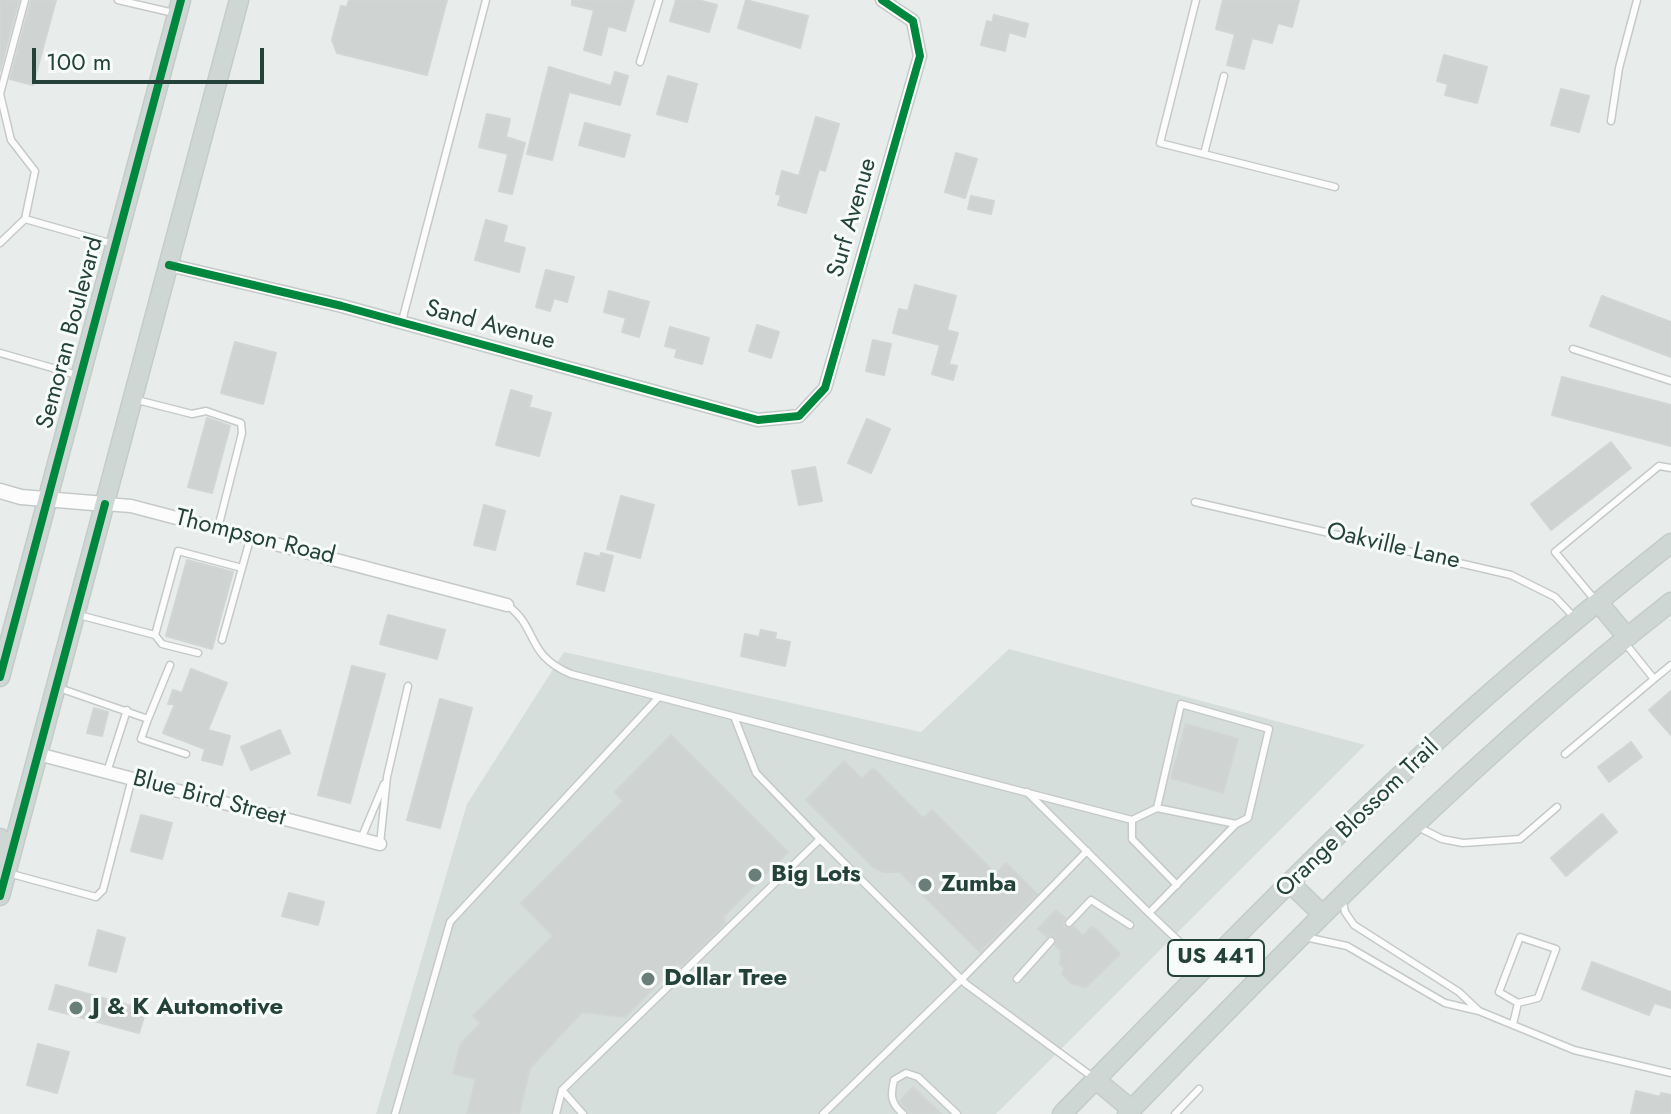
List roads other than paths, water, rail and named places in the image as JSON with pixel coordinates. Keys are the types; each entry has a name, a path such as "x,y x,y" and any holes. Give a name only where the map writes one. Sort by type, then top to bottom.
{"main road":[{"path":"0,896 3,870 76,614 239,0"},
{"name":"Semoran Boulevard","path":"0,677 4,649 48,499 179,7"},
{"name":"Orange Blossom Trail","path":"1062,1114 1290,883 1441,737 1671,543"},
{"path":"1598,602 1625,638"},
{"name":"Orange Blossom Trail","path":"1131,1112 1301,936 1414,825 1528,722 1671,602"},
{"path":"0,838 3,870"},
{"path":"1290,883 1323,915"},
{"path":"1096,1080 1131,1112"}],"street":[{"name":"Surf Avenue","path":"799,416 825,388 920,56 913,21 882,0"},
{"name":"Sand Avenue","path":"169,265 401,322 758,420 799,416"},
{"name":"Thompson Road","path":"0,491 21,497 131,506 507,605"},
{"name":"Blue Bird Street","path":"38,754 380,844"}],"lane":[{"path":"0,243 25,219 35,171 11,140 0,94 25,0"},
{"path":"118,0 179,7"},
{"path":"401,322 486,0"},
{"path":"640,62 659,0"},
{"path":"1196,0 1160,143 1335,187"},
{"path":"1611,121 1619,68 1637,0"},
{"path":"1204,154 1224,76"},
{"path":"0,142 11,140"},
{"path":"25,219 116,245"},
{"path":"1573,349 1671,381"},
{"path":"0,353 80,376"},
{"path":"133,399 192,414 206,411 241,423 242,433 218,528"},
{"path":"1598,602 1555,552 1659,466 1671,468"},
{"name":"Oakville Lane","path":"1195,502 1511,575 1555,597 1576,620"},
{"path":"222,640 251,536"},
{"path":"155,635 178,551 242,568"},
{"path":"507,605 519,613 540,655 554,667 571,674 1132,820 1157,808 1236,824"},
{"path":"76,614 155,635 162,644 198,653"},
{"path":"1625,638 1654,679"},
{"path":"170,665 141,739 186,754"},
{"path":"1565,754 1671,665"},
{"path":"380,844 387,777 408,686"},
{"path":"56,687 148,719"},
{"path":"395,1114 450,922 658,698"},
{"path":"1149,913 1236,824 1248,818 1269,729 1181,704 1157,808"},
{"path":"107,772 127,710"},
{"path":"735,719 756,773 820,839 961,980 1096,1080"},
{"path":"361,839 387,777"},
{"path":"3,870 96,897 99,895 103,890 132,778"},
{"path":"1025,791 1207,968"},
{"path":"1414,825 1442,839 1463,843 1520,839 1557,807"},
{"path":"1132,820 1132,839 1177,885"},
{"path":"556,1114 562,1090 820,839"},
{"path":"823,1114 961,980 1087,851"},
{"path":"1342,895 1345,912 1354,925 1459,992 1479,1011"},
{"path":"1069,923 1091,900 1130,925"},
{"path":"1301,936 1347,946 1445,1003 1479,1011 1574,1050 1671,1073"},
{"path":"1520,937 1556,949 1538,998 1518,1003 1499,992 1520,937"},
{"path":"1017,979 1051,941"},
{"path":"1513,1024 1518,1003"},
{"path":"903,1114 893,1104 891,1092 894,1080 906,1073 918,1077 957,1114"},
{"path":"1175,1114 1199,1089"},
{"path":"562,1090 583,1114"}],"place":[{"name":"Big Lots","path":"755,875"},
{"name":"Zumba","path":"925,885"},
{"name":"Dollar Tree","path":"648,979"},
{"name":"J & K Automotive","path":"76,1008"}]}
